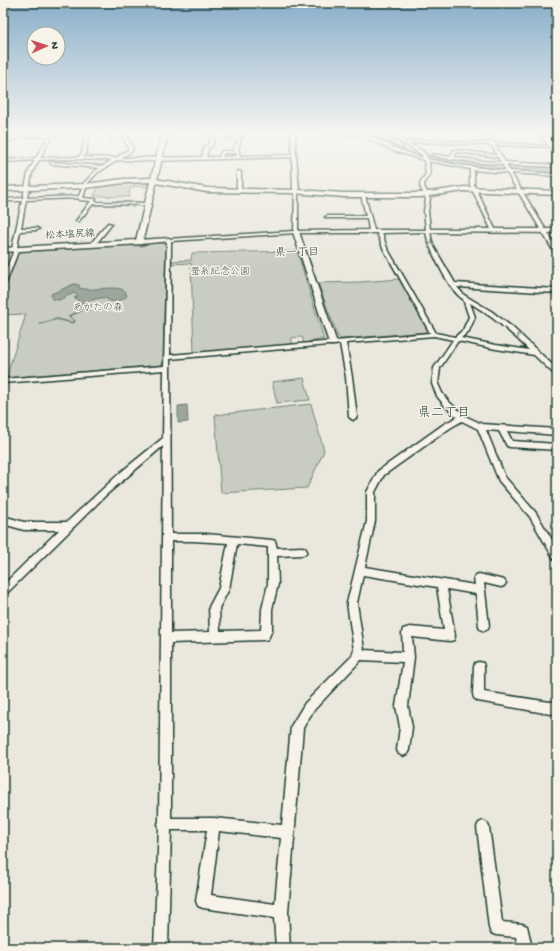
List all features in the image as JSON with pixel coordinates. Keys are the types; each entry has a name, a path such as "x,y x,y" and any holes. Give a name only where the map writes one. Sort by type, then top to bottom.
{"main road":[{"path":"138,242 151,193 157,177"},
{"name":"松本塩尻線","path":"3,250 138,242"}],"street":[{"path":"3,283 15,249 30,177"},
{"path":"81,197 85,186 84,184 91,177"},
{"path":"239,177 239,192"},
{"path":"295,177 296,232 333,343"},
{"path":"425,177 423,179 422,191 428,200 426,211 427,231 432,247 453,285 462,296 489,312 510,328 557,373"},
{"path":"472,177 475,189 494,231"},
{"path":"512,177 557,252"},
{"path":"3,189 85,186 124,181 156,181 202,190 239,192 296,191 364,195 425,195 455,189 557,192"},
{"path":"364,195 372,231"},
{"path":"3,200 81,197 80,199 94,200 78,221"},
{"path":"92,203 148,204"},
{"path":"327,217 369,217"},
{"path":"94,243 110,224"},
{"path":"18,230 37,230"},
{"path":"379,231 386,248 434,334"},
{"path":"138,242 296,232 557,231"},
{"path":"161,948 165,860 165,638 169,240"},
{"path":"453,285 557,291"},
{"path":"466,299 472,317 466,331 457,338 437,368 435,384 439,394 462,418 480,427 557,432"},
{"path":"167,357 434,334 537,354"},
{"path":"343,342 349,377 353,417"},
{"path":"3,381 167,368"},
{"path":"283,948 281,912 297,726 308,707 356,659 358,655 359,650 352,608 359,570 371,521 371,492 381,473 447,426 462,418"},
{"path":"480,427 502,479 533,515 557,556"},
{"path":"502,429 508,443 510,444 557,447"},
{"path":"3,591 92,502 148,454 168,439"},
{"path":"3,520 24,526 69,526"},
{"path":"165,638 261,636 266,633 267,609 273,584 272,544 186,536 166,538"},
{"path":"215,638 214,606 224,589 234,541"},
{"path":"273,552 302,552"},
{"path":"359,570 480,590"},
{"path":"484,626 479,578 501,582"},
{"path":"403,750 406,726 402,706 409,658 408,633 450,636 440,584"},
{"path":"358,655 409,658"},
{"path":"479,667 478,694 550,708 557,707"},
{"path":"164,824 214,824 288,832"},
{"path":"214,824 203,901 281,912"},
{"path":"483,827 496,928 522,931 525,948"}],"green space":[{"path":"144,182 148,184 148,187 135,186 130,189 129,197 94,196 98,186"},
{"name":"あがたの森","path":"145,244 166,244 163,365 6,378 26,314 3,315 3,287 18,251 131,245 144,246"},
{"name":"蚕糸記念公園","path":"297,251 324,339 304,343 302,337 291,338 293,344 194,353 191,263 171,264 171,261 191,260 192,253"},
{"path":"399,279 428,330 426,332 341,339 338,337 318,283"},
{"path":"304,378 310,400 277,403 272,382"},
{"path":"311,404 324,451 307,488 221,493 215,415"}],"shaded area":[{"path":"74,284 79,285 79,288 84,289 121,289 125,291 127,296 116,301 98,298 79,306 76,304 78,300 74,298 78,296 74,293 59,300 52,299 51,294"},
{"path":"187,405 188,422 178,423 178,406"}],"waterway":[{"path":"40,324 57,319 73,323 75,321 69,316 81,311 84,304"}],"district":[{"name":"県一丁目","path":"297,253"},
{"name":"県二丁目","path":"444,413"}]}
